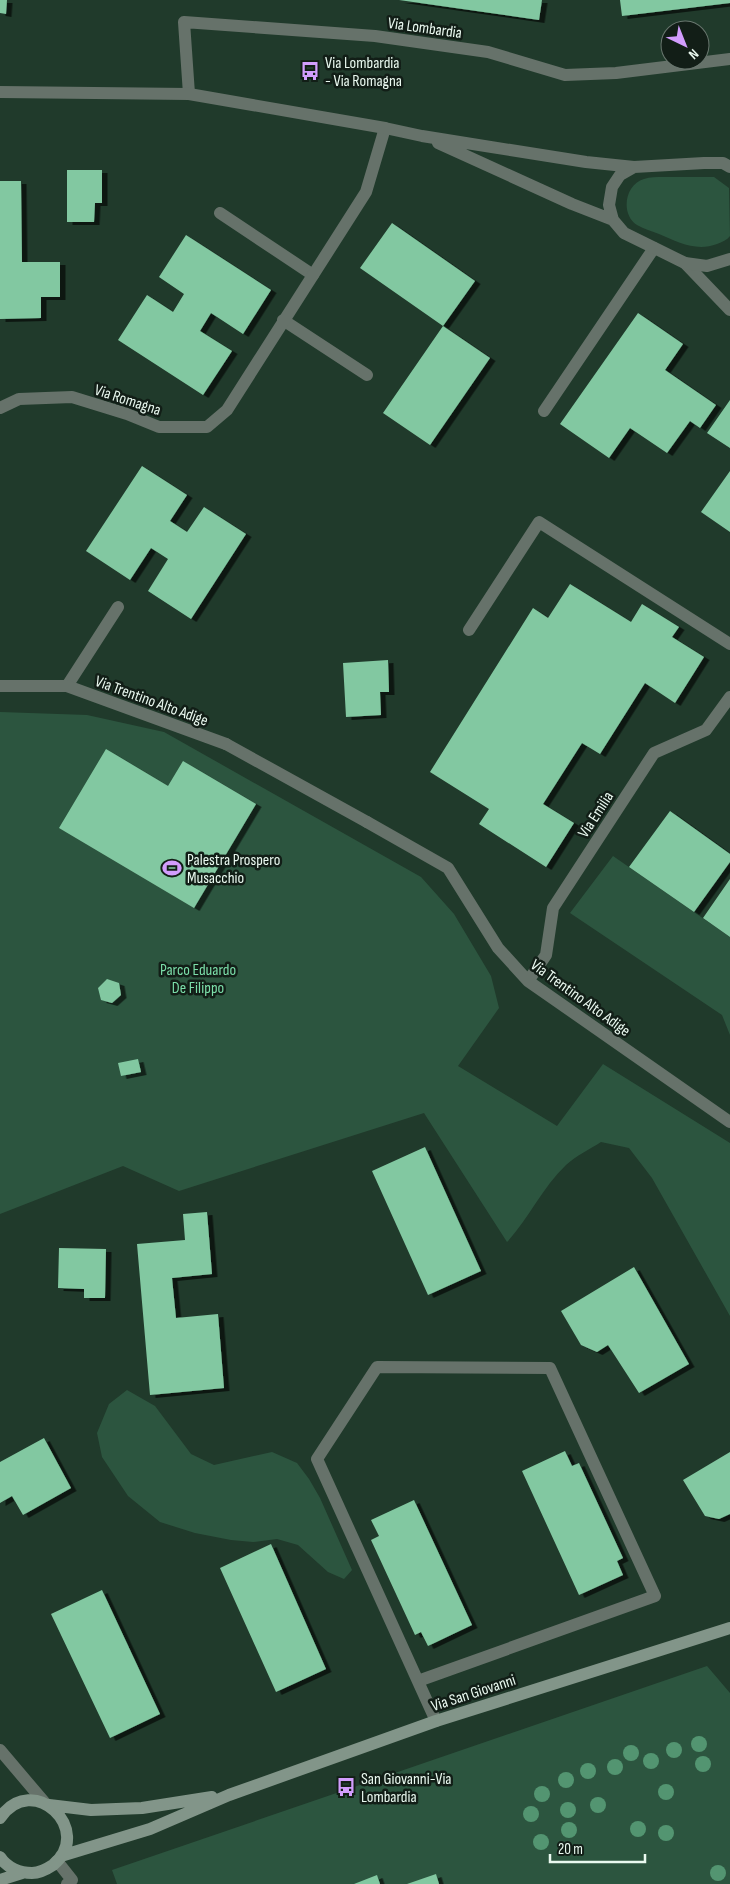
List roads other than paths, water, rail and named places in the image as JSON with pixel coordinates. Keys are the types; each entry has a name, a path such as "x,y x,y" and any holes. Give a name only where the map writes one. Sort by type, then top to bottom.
{"main road":[{"name":"Via San Giovanni","path":"22,1873 35,1873 48,1869 59,1859 150,1829 229,1795 436,1721 730,1628"},
{"name":"Via San Giovanni","path":"0,1818 5,1810 17,1803 31,1800 91,1810 142,1808 229,1795"},
{"path":"47,1804 58,1813 64,1823 67,1834 66,1846 59,1859"},
{"path":"0,1857 12,1868 22,1873"},
{"path":"0,1880 22,1873"}],"street":[{"name":"Via Lombardia","path":"189,94 184,22 375,36 488,52 564,75 616,73 730,59"},
{"path":"0,92 189,94 422,136 586,162 634,167 723,163 730,167"},
{"name":"Via Romagna","path":"0,408 20,398 72,397 127,414 159,427 208,427 227,410 366,192 384,128"},
{"path":"422,136 572,204 613,220"},
{"path":"704,163 730,155"},
{"path":"634,167 620,175 612,187 609,205 613,220 624,233 685,263 707,266 730,259"},
{"path":"220,213 313,276"},
{"path":"544,411 654,248"},
{"path":"685,263 730,310"},
{"path":"283,320 366,375"},
{"path":"469,630 539,522 730,644"},
{"name":"Via Trentino Alto Adige","path":"67,686 118,607"},
{"name":"Via Trentino Alto Adige","path":"0,686 67,686 226,744 448,868 498,948 528,981 730,1122"},
{"name":"Via Emilia","path":"528,981 546,955 553,908 654,753 706,730 730,697"},
{"path":"418,1681 655,1596 550,1368 377,1367 317,1459 436,1721"},
{"path":"0,1750 47,1804"},
{"path":"59,1859 71,1883"}],"place":[{"name":"Via Lombardia - Via Romagna","path":"310,71"},
{"name":"Palestra Prospero Musacchio","path":"172,868"},
{"name":"San Giovanni-Via Lombardia","path":"346,1787"}],"park label":[{"name":"Parco Eduardo De Filippo","path":"198,978"}]}
